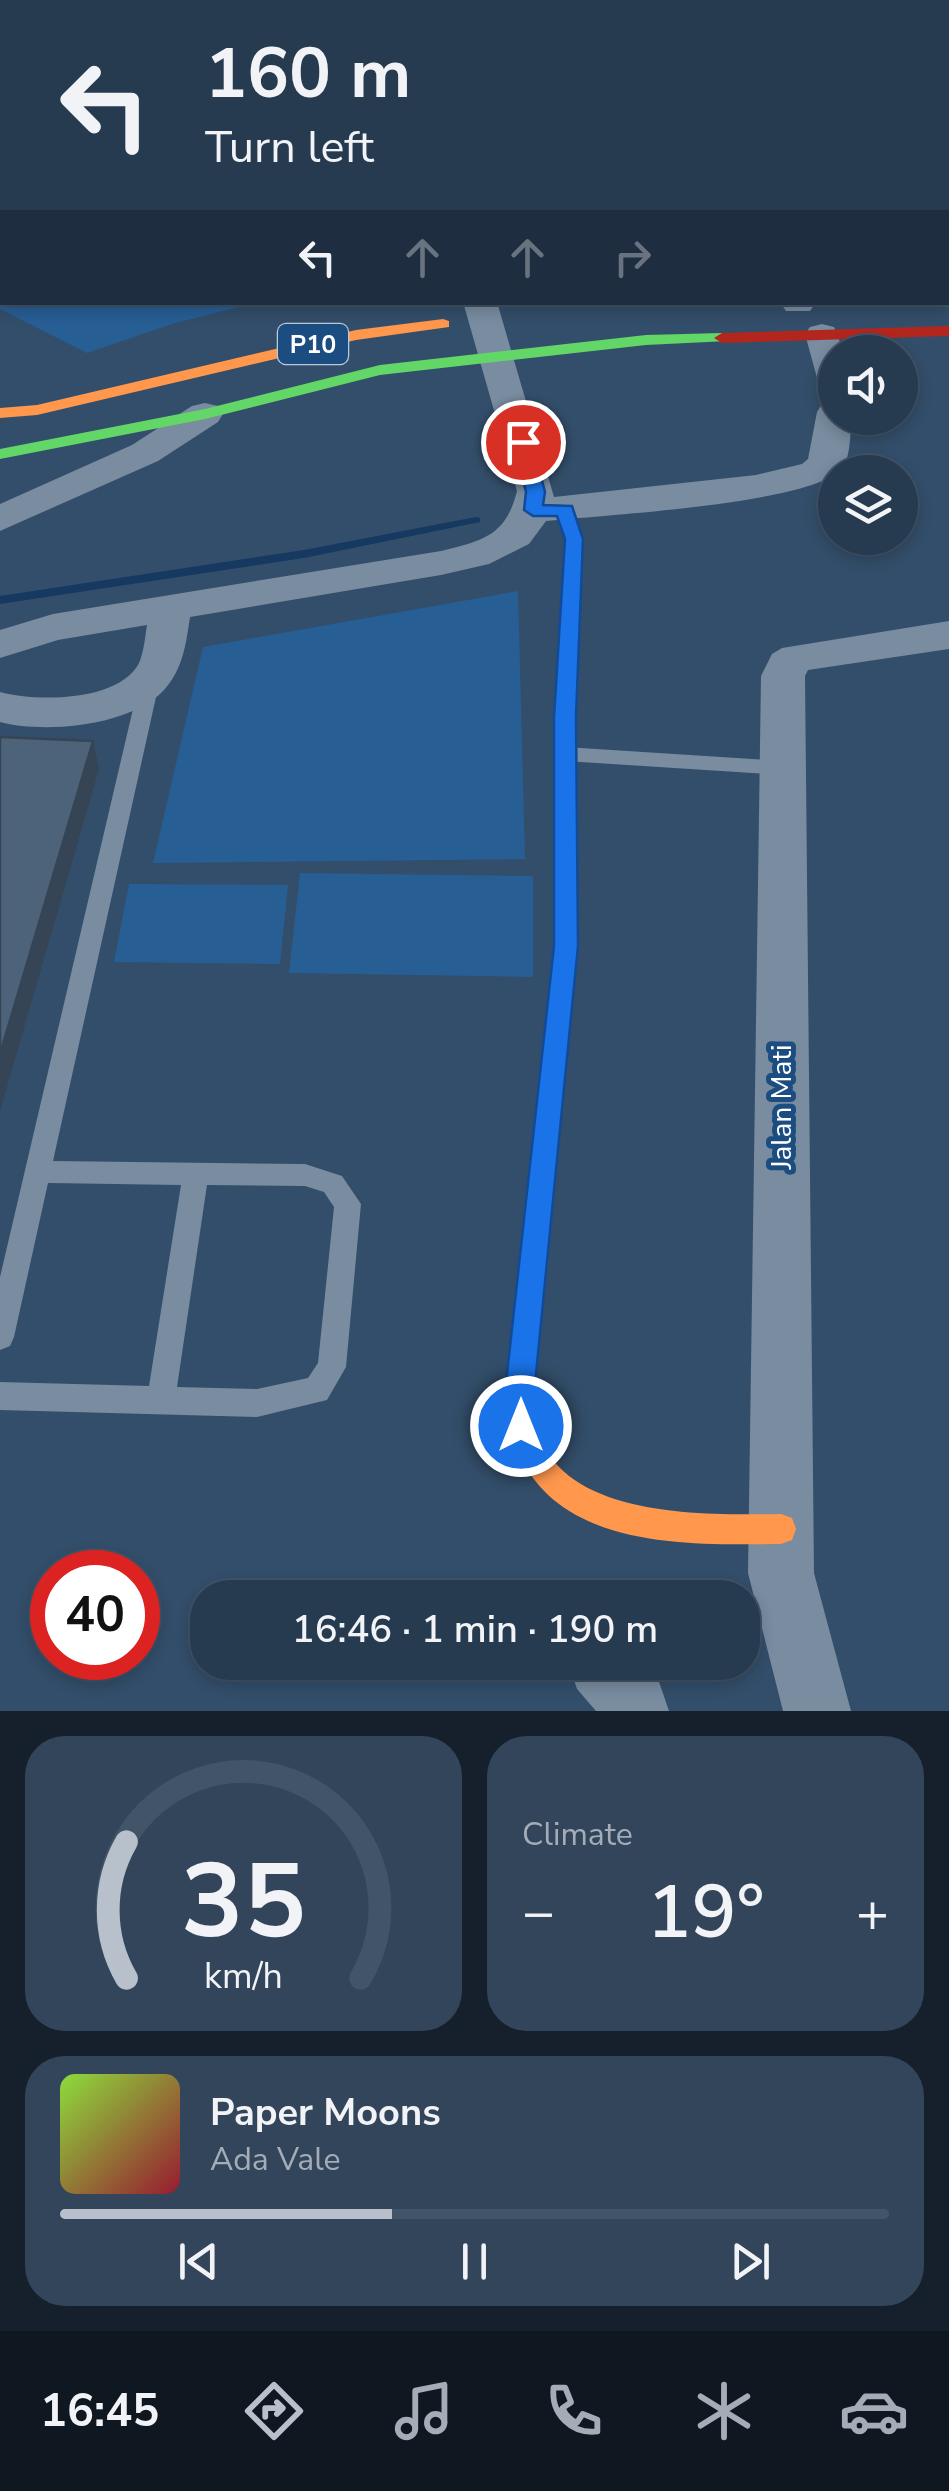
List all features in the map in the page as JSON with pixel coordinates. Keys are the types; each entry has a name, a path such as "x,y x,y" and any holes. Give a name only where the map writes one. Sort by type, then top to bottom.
{"main road":[{"name":"P10","path":"0,413 37,410 356,334 492,324 646,340 803,310 949,331"},
{"name":"P10","path":"0,454 205,414 380,370 492,324"},
{"path":"549,510 574,539 565,754 566,946 521,1374 521,1426 541,1468 562,1490 600,1510 676,1530 781,1528"}],"street":[{"path":"803,310 818,347"},
{"path":"492,324 532,471 549,510"},
{"path":"0,519 145,453 205,414"},
{"path":"0,644 53,626 471,556 520,535 549,510 652,494 756,486 814,472 826,464 831,435"},
{"path":"0,707 33,715 83,712 150,680 159,666 172,606"},
{"name":"Jalan Mati","path":"818,1711 781,1573 783,676 787,664 797,658 949,635"}],"lane":[{"path":"0,1337 150,680"},
{"path":"565,754 783,768"},
{"path":"0,1396 257,1403 295,1398 317,1390 332,1367 348,1204 333,1184 305,1175 38,1172"},
{"path":"160,1400 196,1174"}],"shaded area":[{"path":"0,305 248,305 175,323 87,353 0,309"},
{"path":"518,591 525,859 153,863 203,647"},
{"path":"300,873 533,876 533,977 289,973"},
{"path":"129,884 288,885 280,964 114,962"}],"building":[{"path":"0,737 93,741 0,1054"}],"waterway":[{"path":"0,600 304,554 476,520"}],"traffic: fast":[{"path":"0,454 205,414 380,370 646,340 722,338"},
{"path":"557,1029 566,946 565,717 574,539 565,510"}],"traffic: slow":[{"path":"0,413 37,410 356,335 443,324"},
{"path":"557,1029 521,1374 522,1428 539,1463 564,1489 594,1508 668,1526 781,1529"}],"traffic: jam":[{"path":"722,338 949,331"}],"route":[{"path":"521,1426 521,1374 566,946 565,717 574,539 565,510 533,510 536,492 523,442"}]}
